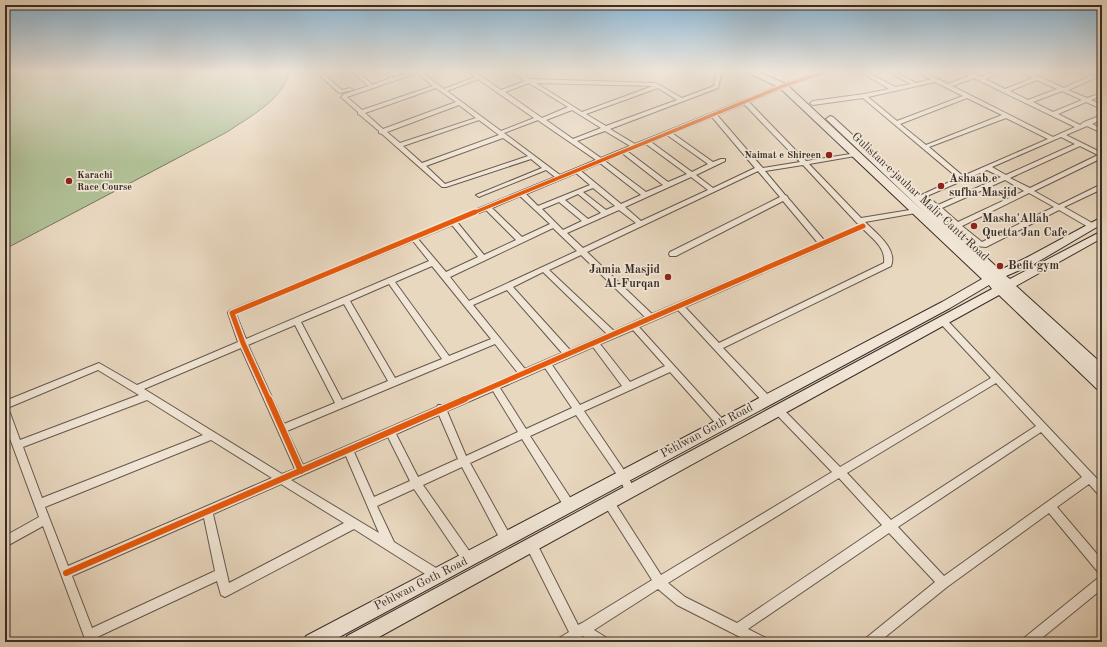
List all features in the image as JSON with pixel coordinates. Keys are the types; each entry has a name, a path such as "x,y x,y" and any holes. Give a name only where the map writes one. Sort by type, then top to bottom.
{"main road":[{"name":"Gulistan e jauhar Malir Cantt Road","path":"804,101 854,154 916,211 1102,372"},
{"name":"Gulistan e jauhar Malir Cantt Road","path":"813,103 920,197 999,282 1102,385"},
{"name":"Pehlwan Goth Road","path":"356,641 942,320 999,282 1099,227"},
{"name":"Pehlwan Goth Road","path":"312,642 766,399 946,305 999,282"}],"street":[{"path":"349,101 381,132 442,184 448,186 532,157"},
{"path":"360,113 394,101"},
{"path":"457,101 559,177"},
{"path":"514,101 600,160 645,195"},
{"path":"560,101 634,146"},
{"path":"581,114 617,101"},
{"path":"572,141 678,101"},
{"path":"813,103 826,101"},
{"path":"870,101 962,178"},
{"path":"897,123 954,101"},
{"path":"977,101 1053,139"},
{"path":"1053,114 1083,101"},
{"path":"1089,101 1102,107"},
{"path":"301,471 232,313 646,141 745,102 861,224 884,246 889,255 888,264 718,347"},
{"path":"1028,102 1078,126"},
{"path":"381,132 459,103"},
{"path":"421,166 571,108"},
{"path":"714,114 822,243"},
{"path":"925,147 1005,116"},
{"path":"920,197 1053,139 1078,126 1102,117"},
{"path":"398,146 480,118"},
{"path":"1086,123 1102,131"},
{"path":"668,133 712,164"},
{"path":"1061,135 1102,156"},
{"path":"646,141 712,190"},
{"path":"937,208 1080,144"},
{"path":"622,151 668,185"},
{"path":"469,304 712,190 761,169 854,154"},
{"path":"958,226 1102,156"},
{"path":"562,233 723,160"},
{"path":"987,167 1059,207 1099,227"},
{"path":"479,195 547,168"},
{"path":"576,170 641,224"},
{"path":"537,209 594,184"},
{"path":"920,197 937,208 979,244 986,245 1102,186"},
{"path":"578,191 605,213"},
{"path":"521,194 651,318"},
{"path":"673,254 785,197"},
{"path":"560,200 586,222"},
{"path":"487,207 521,241"},
{"path":"66,573 283,480 441,408 634,326 822,243 861,224 916,211"},
{"path":"453,222 483,258"},
{"path":"445,276 554,225"},
{"path":"414,238 469,304 523,373"},
{"path":"136,389 434,262"},
{"path":"544,269 612,335"},
{"path":"390,280 447,360"},
{"path":"508,286 568,354"},
{"path":"345,299 394,382"},
{"path":"679,306 766,399"},
{"path":"296,320 340,404"},
{"path":"942,320 1102,491"},
{"path":"634,326 670,368 721,423"},
{"path":"282,429 497,340"},
{"path":"595,343 628,387"},
{"path":"546,363 623,476 630,490"},
{"path":"5,405 99,366 437,575"},
{"path":"372,503 670,368"},
{"path":"563,642 743,530 996,379"},
{"path":"494,386 523,435 569,505"},
{"path":"17,445 147,396"},
{"path":"441,408 464,462 506,539"},
{"path":"778,410 840,472 943,583"},
{"path":"5,414 89,635 221,574"},
{"path":"738,629 890,526 1042,427"},
{"path":"390,431 416,483 468,559"},
{"path":"40,504 211,436"},
{"path":"348,450 390,546"},
{"path":"870,642 943,583 1089,478"},
{"path":"609,503 660,582 681,601 762,642"},
{"path":"1050,506 1102,568"},
{"path":"208,512 225,591 354,524"},
{"path":"5,542 45,519"},
{"path":"531,544 579,631 603,642"},
{"path":"1028,642 1102,582"}],"green space":[{"name":"Karachi Race Course","path":"5,101 271,101 255,114 227,132 5,249"}],"cycle path":[{"path":"301,471 243,343 232,313 746,101"},
{"path":"66,573 863,226"}],"place":[{"name":"Naimat e Shireen","path":"829,155"},
{"name":"Karachi Race Course","path":"69,181"},
{"name":"Ashaab e sufha Masjid","path":"941,186"},
{"name":"Masha'Allah Quetta Jan Cafe","path":"974,226"},
{"name":"Befit gym","path":"1000,266"},
{"name":"Jamia Masjid Al-Furqan","path":"668,277"}]}
